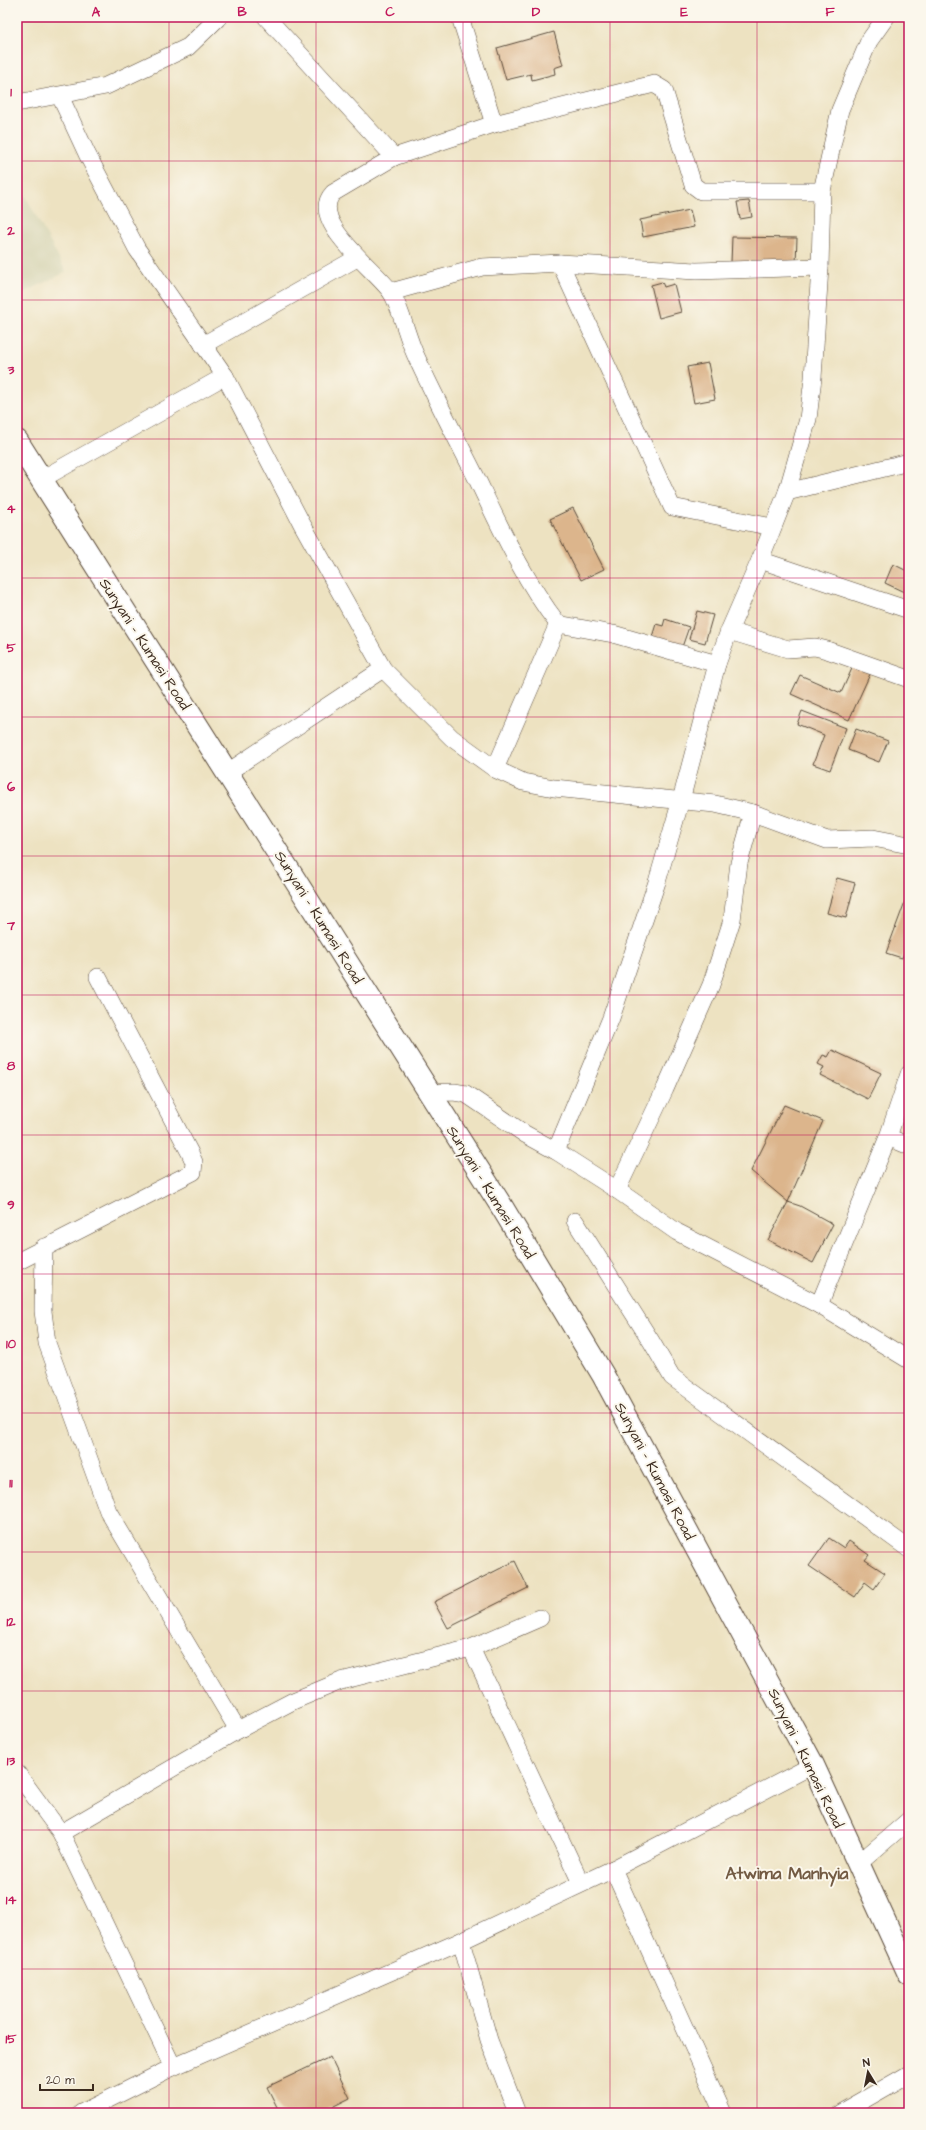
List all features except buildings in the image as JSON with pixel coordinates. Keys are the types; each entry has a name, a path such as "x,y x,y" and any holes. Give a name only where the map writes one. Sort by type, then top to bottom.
{"main road":[{"name":"Sunyani - Kumasi Road","path":"17,441 40,480 228,772 502,1207 603,1375 813,1765 909,1974"}],"street":[{"path":"17,103 106,86 152,66 188,47 219,17"},
{"path":"266,17 394,157"},
{"path":"460,17 494,124"},
{"path":"556,1151 611,1018 657,882 681,800 717,664 729,631 760,560 787,492 808,419 813,378 820,267 822,190 840,110 869,41 886,17"},
{"path":"717,664 613,634 558,624 525,575 415,354 390,292 357,258 329,220 326,207 328,199 333,193 394,157 494,124 654,84 664,90 693,185 696,189 701,192 822,190"},
{"path":"60,96 87,154 137,249 226,376 302,524 383,669 452,738 495,768 523,782 554,788 715,804 753,813 827,840 873,838 909,845"},
{"path":"203,345 357,258"},
{"path":"390,292 482,267 560,263 696,271 820,267"},
{"path":"560,263 672,507 772,527"},
{"path":"40,480 226,376"},
{"path":"787,492 909,462"},
{"path":"760,560 909,610"},
{"path":"495,768 558,624"},
{"path":"729,631 788,650 815,647 827,650 909,680"},
{"path":"228,772 383,669"},
{"path":"617,1190 666,1089 711,985 732,920 739,863 753,813"},
{"path":"17,1262 193,1172 194,1162 190,1153 98,977"},
{"path":"819,1305 888,1138 909,1074"},
{"path":"429,1093 454,1092 466,1094 524,1134 556,1151 617,1190 676,1232 819,1305 909,1360"},
{"path":"888,1138 909,1146"},
{"path":"575,1221 652,1341 672,1377 909,1549"},
{"path":"44,1247 43,1311 47,1343 108,1512 238,1730"},
{"path":"60,1833 238,1730 293,1701 341,1681 471,1648 540,1618"},
{"path":"471,1648 581,1883"},
{"path":"81,2113 173,2067 461,1941 613,1869 813,1765"},
{"path":"17,1772 60,1833 173,2067"},
{"path":"858,1864 909,1820"},
{"path":"613,1869 723,2113"},
{"path":"461,1941 489,2040 517,2113"},
{"path":"841,2113 909,2074"}],"shaded area":[{"path":"25,195 66,272 17,296 17,198"}],"district":[{"name":"Atwima Manhyia","path":"787,1873"}]}
